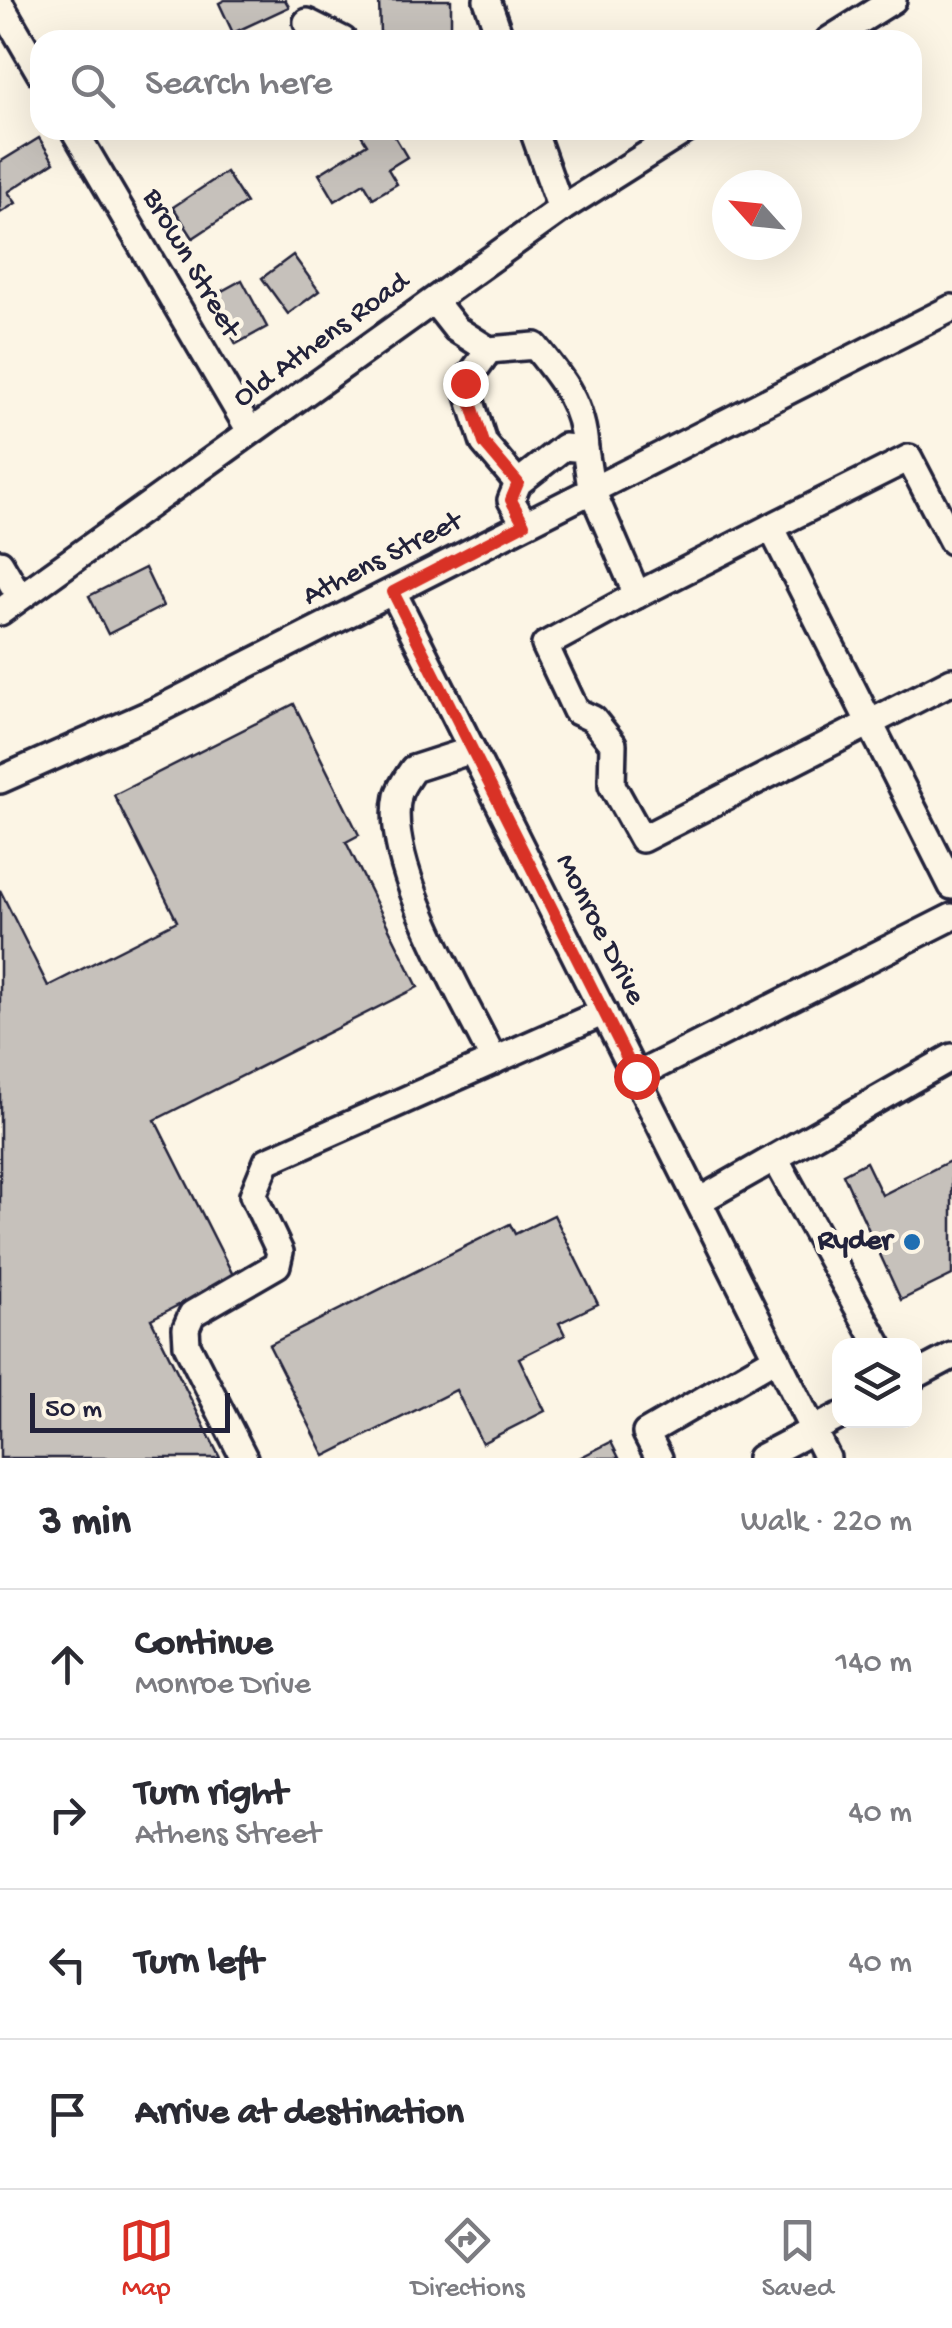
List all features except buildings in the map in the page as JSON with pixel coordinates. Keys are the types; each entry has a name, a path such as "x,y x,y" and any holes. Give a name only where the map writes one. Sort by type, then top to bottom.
{"street":[{"path":"487,0 498,30"},
{"path":"845,30 893,0"},
{"path":"0,4 30,55"},
{"path":"307,22 323,30"},
{"name":"Brown Street","path":"80,140 250,432"},
{"path":"537,140 561,209"},
{"name":"Old Athens Road","path":"10,604 561,209 670,140"},
{"path":"434,300 456,329 488,350 535,346 570,388 584,423 591,488 637,594"},
{"name":"Athens Street","path":"0,780 156,710 952,308"},
{"path":"488,350 465,383 484,443 518,483"},
{"path":"524,524 511,500 518,483 564,448 585,449"},
{"path":"952,541 909,458 637,594 545,645 576,711 593,719 613,744 612,785 642,840 952,680"},
{"path":"771,527 952,886"},
{"path":"0,563 10,604"},
{"name":"Monroe Drive","path":"393,592 828,1458"},
{"path":"472,750 413,769 398,794 398,822 404,873 494,1061"},
{"path":"636,1076 952,917"},
{"path":"244,1458 187,1345 186,1328 192,1314 277,1266 280,1252 253,1195 267,1161 604,1012"},
{"path":"699,1201 952,1057"},
{"path":"776,1158 875,1338"},
{"path":"922,1372 952,1356"},
{"path":"659,1458 646,1433 777,1357"},
{"path":"760,1458 832,1420"}],"place":[{"name":"Ryder","path":"912,1242"}],"route":[{"path":"465,383 484,443 518,483 511,500 524,524 393,592 636,1076"}]}
